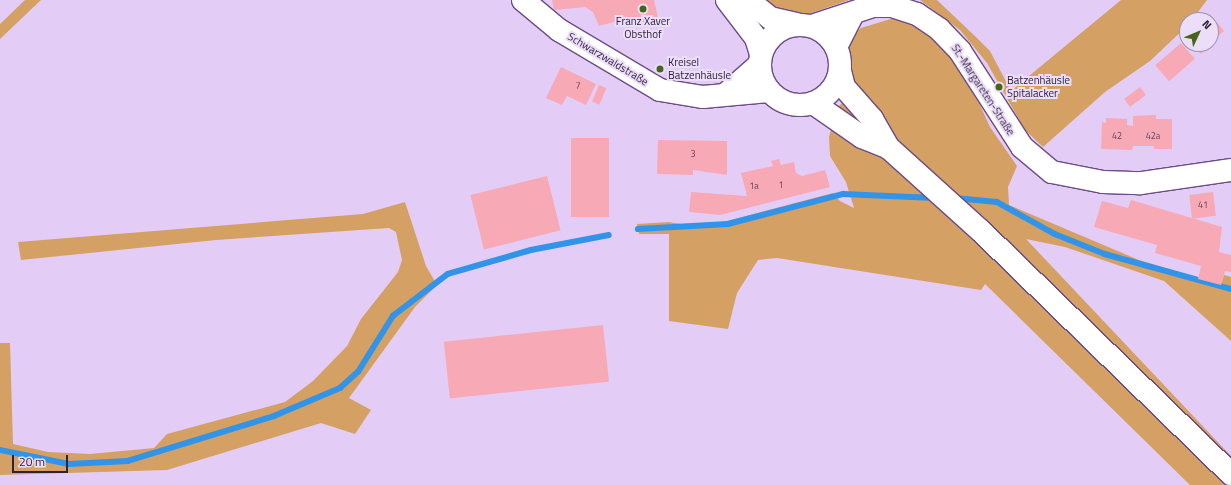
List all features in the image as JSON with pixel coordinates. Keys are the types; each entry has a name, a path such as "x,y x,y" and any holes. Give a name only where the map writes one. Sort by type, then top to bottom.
{"main road":[{"name":"Schwarzwaldstraße","path":"523,0 559,30 660,90 682,96 769,91"},
{"path":"727,0 756,38 769,91 789,103 813,103 828,94 840,71"},
{"path":"748,0 770,18 805,25 826,34 836,47 844,87 872,119 889,148 981,231 1231,474"},
{"name":"St.-Margareten-Straße","path":"805,25 853,14 873,6 892,6 917,14 939,29 960,51 1022,148 1052,172 1103,182 1141,183 1231,170"},
{"path":"836,47 853,14"},
{"path":"726,94 760,59 774,33 805,25"},
{"path":"813,103 862,137 889,148"}],"shaded area":[{"path":"25,0 41,0 0,39 0,24"},
{"path":"759,0 849,0 809,14 787,14"},
{"path":"920,0 937,0 990,51 1011,91 1121,0 1207,0 1198,12 1179,12 1179,34 1150,61 1105,92 1043,147 1025,130 987,63 960,30"},
{"path":"894,18 912,22 943,46 970,83 990,127 1017,166 1008,187 1009,205 1139,260 1221,285 1224,275 1231,277 1231,341 1164,281 1065,247 1026,239 1231,456 1231,485 1190,485 985,284 981,290 777,258 758,260 737,293 728,329 669,321 669,234 639,234 637,224 669,222 692,226 727,221 833,193 840,201 854,208 846,182 830,156 829,137 836,109 855,90 847,67 845,42 861,28"},
{"path":"405,202 426,266 437,285 415,307 349,398 371,410 355,434 321,423 167,470 0,475 0,343 10,343 13,444 48,452 90,454 154,448 167,434 285,402 313,381 347,346 361,319 398,272 402,260 396,232 389,228 216,240 21,260 18,242 363,214"}],"building":[{"path":"552,0 654,0 659,22 640,27 632,17 599,26 593,12 585,7 554,10"},
{"path":"1219,25 1224,31 1219,35"},
{"path":"1179,45 1179,52 1189,52 1195,59 1169,81 1155,65"},
{"path":"561,67 596,84 586,105 567,96 562,105 546,98"},
{"path":"599,85 606,88 599,105 592,102"},
{"path":"1140,87 1146,95 1130,107 1124,99"},
{"path":"1156,115 1156,119 1172,119 1172,149 1154,149 1154,146 1133,146 1132,150 1101,149 1102,122 1106,123 1106,118 1127,119 1127,125 1133,126 1133,116"},
{"path":"571,138 609,138 609,217 571,217"},
{"path":"658,140 727,141 727,175 693,170 693,175 657,174"},
{"path":"779,159 781,165 794,162 796,173 802,176 825,170 830,187 720,215 689,212 691,192 747,196 741,173 773,166 771,161"},
{"path":"547,176 561,230 484,249 470,195"},
{"path":"1213,192 1216,216 1192,219 1189,195"},
{"path":"1131,200 1222,227 1219,252 1231,255 1231,272 1225,271 1221,285 1198,279 1201,266 1155,253 1157,245 1094,227 1102,201 1128,208"},
{"path":"603,325 609,382 450,398 444,342"}],"waterway":[{"path":"638,229 728,224 843,194 934,198"},
{"path":"955,198 997,202 1055,234 1105,254 1231,289"},
{"path":"0,450 69,464 128,461 274,416 340,388 358,372 393,316 448,274 531,250 609,235"}],"place":[{"name":"Franz Xaver Obsthof","path":"643,9"},
{"name":"Kreisel Batzenhäusle","path":"660,69"},
{"name":"Batzenhäusle Spitalacker","path":"999,87"}]}
